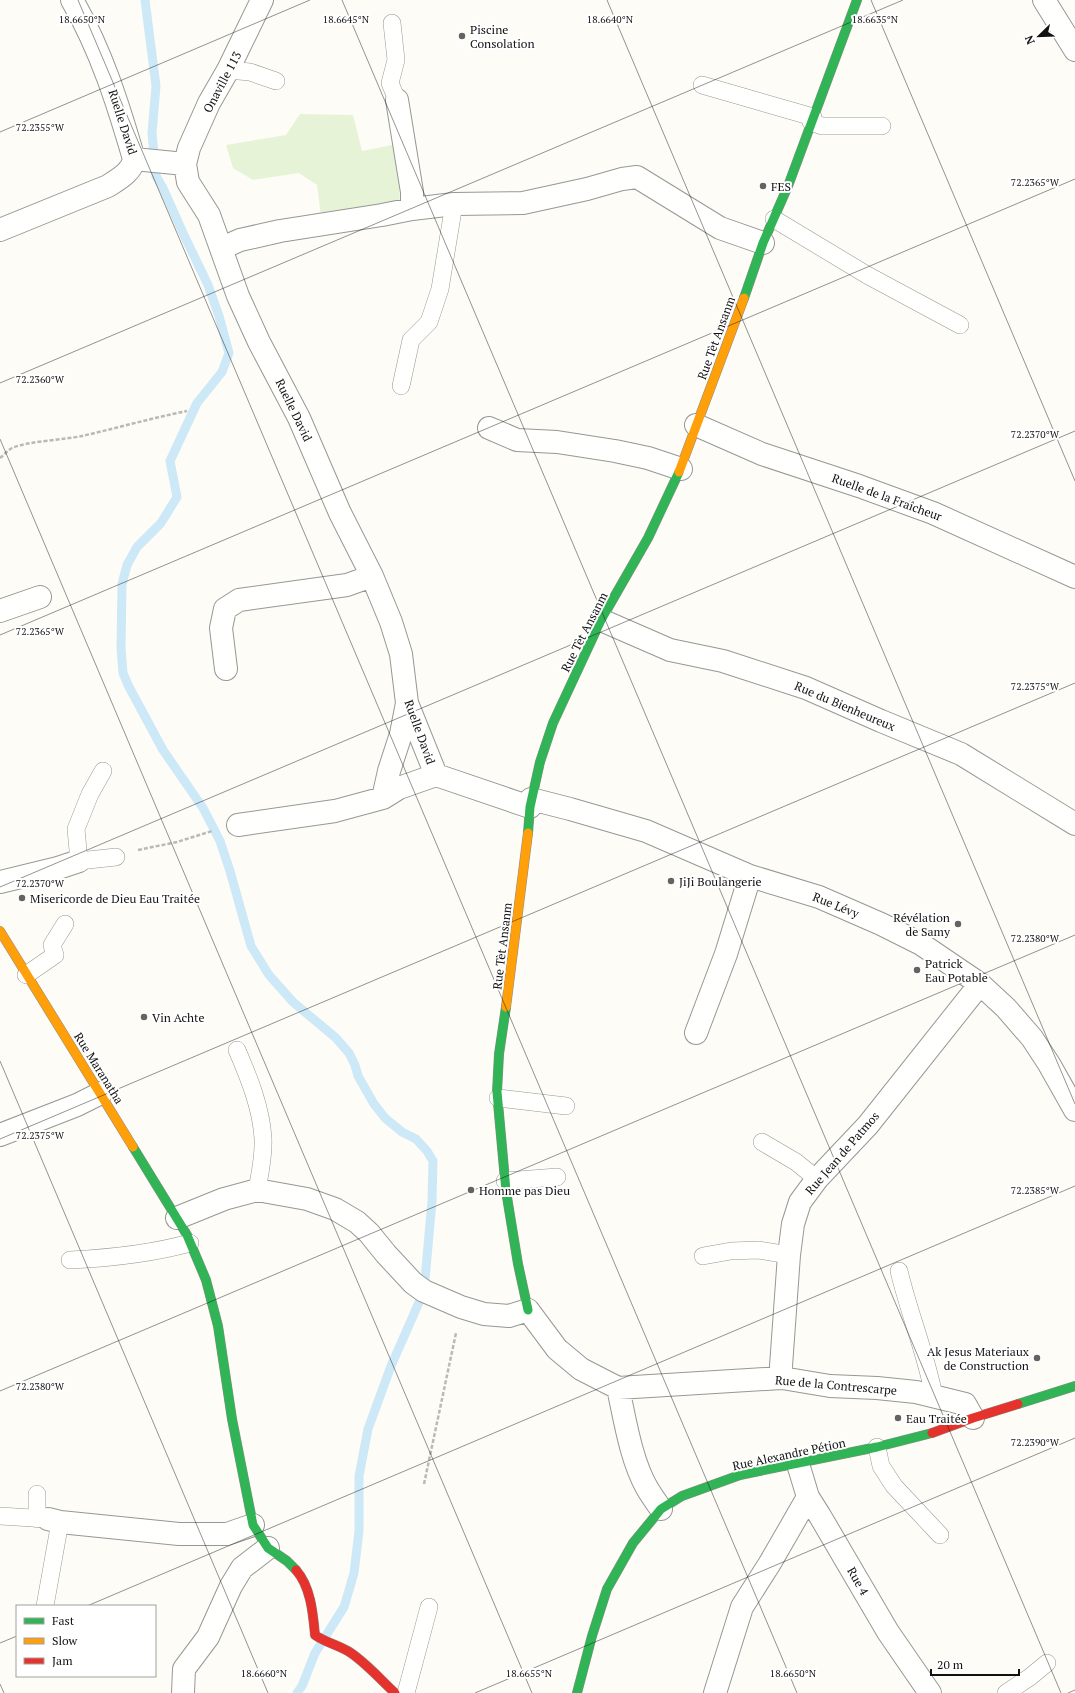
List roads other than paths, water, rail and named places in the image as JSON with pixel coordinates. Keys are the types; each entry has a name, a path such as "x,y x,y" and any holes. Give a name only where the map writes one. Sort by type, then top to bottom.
{"street":[{"name":"Ruelle David","path":"72,0 104,65 119,109 148,160"},
{"name":"Onaville 113","path":"185,164 189,148 209,104 228,70 262,0"},
{"name":"Rue Tèt Ansanm","path":"528,1310 518,1264 505,1180 498,1098 499,1054 509,989 514,929 524,872 530,803 540,762 553,722 601,620 648,538 681,469 696,425 734,327 763,243 788,186 857,0"},
{"path":"1044,0 1073,43"},
{"path":"397,100 401,116 412,192 412,209"},
{"path":"0,230 108,186 120,179 132,167 148,160 185,164"},
{"name":"Ruelle David","path":"185,164 188,182 209,215 238,296 259,342 299,418 340,513 372,576 391,622 401,654 407,703 436,775 530,803"},
{"path":"222,248 240,240 280,231 412,209 454,204 523,203 637,176 720,228 763,243"},
{"name":"Ruelle de la Fraîcheur","path":"696,425 762,454 859,486 934,513 1075,577"},
{"path":"489,428 517,440 557,442 615,451 648,458 681,469"},
{"path":"226,669 221,628 225,609 239,600 347,585 372,576"},
{"path":"0,611 40,597"},
{"name":"Rue du Bienheureux","path":"601,620 670,650 722,661 806,688 880,722 961,754 1075,824"},
{"path":"383,798 389,770 401,734 407,703"},
{"path":"238,825 335,811 383,798 399,788 436,775"},
{"name":"Rue Lévy","path":"530,803 570,808 646,831 750,876 819,897 881,924 921,944 980,984 1006,1008 1032,1038 1049,1064 1075,1110"},
{"path":"0,882 58,868 79,861"},
{"path":"696,1032 726,954 750,876"},
{"name":"Rue Maranatha","path":"0,931 26,975 101,1093 177,1218 190,1243 206,1280 218,1326 232,1419 254,1525 268,1548"},
{"name":"Rue Jean de Patmos","path":"782,1378 781,1358 789,1255 793,1224 800,1202 817,1179 868,1125 980,984"},
{"path":"0,1135 77,1105 101,1093"},
{"path":"177,1218 224,1199 257,1190 307,1199 335,1209 357,1222 369,1233 413,1283 424,1290 461,1307 484,1314 509,1316 528,1310 557,1349 581,1369 618,1388 639,1471 647,1488 661,1509"},
{"name":"Rue de la Contrescarpe","path":"618,1388 782,1378 830,1386 877,1388 916,1392 965,1404 973,1418"},
{"name":"Rue Alexandre Pétion","path":"577,1693 592,1636 607,1589 633,1543 661,1509 682,1496 740,1475 877,1447 930,1434 973,1418 1075,1386"},
{"name":"Rue 4","path":"798,1464 808,1497 888,1632 930,1693"},
{"path":"715,1693 742,1607 770,1563 808,1497"},
{"path":"48,1520 179,1534 227,1534 254,1525"},
{"path":"184,1693 184,1669 208,1637 231,1586 242,1568 268,1548 287,1561 298,1572 307,1591 312,1607 315,1635 323,1641 339,1645 353,1654 395,1693"}],"lane":[{"path":"392,24 396,60 390,83 397,100"},
{"path":"228,70 250,72 276,81"},
{"path":"702,85 812,120 822,126 882,126"},
{"path":"400,386 411,340 429,322 440,290 454,204"},
{"path":"774,219 867,275 960,325"},
{"path":"103,771 90,794 76,829 79,861 116,856"},
{"path":"26,975 55,955 52,945 65,924"},
{"path":"237,1050 260,1113 263,1153 257,1190"},
{"path":"498,1098 566,1106"},
{"path":"762,1142 796,1162 817,1179"},
{"path":"505,1180 557,1177"},
{"path":"70,1260 108,1259 160,1251 190,1243"},
{"path":"703,1256 731,1251 758,1250 789,1255"},
{"path":"899,1271 907,1303 929,1371 934,1396"},
{"path":"877,1447 881,1466 894,1486 940,1535"},
{"path":"37,1494 48,1520 45,1605"},
{"path":"0,1516 48,1520"},
{"path":"406,1693 429,1607"},
{"path":"1006,1693 1030,1677 1047,1663"}],"waterway":[{"path":"145,0 156,86 152,133 156,176 208,285 219,316 229,353 222,372 197,403 170,461 177,497 161,523 137,547 127,565 122,584 121,648 123,673 163,750 203,808 220,841 251,946 269,975 293,1002 336,1038 349,1053 355,1065 358,1076 374,1104 385,1118 402,1132 416,1139 427,1151 433,1161 432,1201 424,1291 391,1366 368,1429 359,1476 359,1531 354,1573 344,1607 315,1653 302,1686 297,1693"}],"place":[{"name":"Piscine Consolation","path":"462,36"},
{"name":"FES","path":"763,186"},
{"name":"JiJi Boulangerie","path":"671,881"},
{"name":"Misericorde de Dieu Eau Traitée","path":"22,898"},
{"name":"Révélation de Samy","path":"958,924"},
{"name":"Patrick Eau Potable","path":"917,970"},
{"name":"Vin Achte","path":"144,1017"},
{"name":"Homme pas Dieu","path":"471,1190"},
{"name":"Ak Jesus Materiaux de Construction","path":"1037,1358"},
{"name":"Eau Traitée","path":"898,1418"}]}
